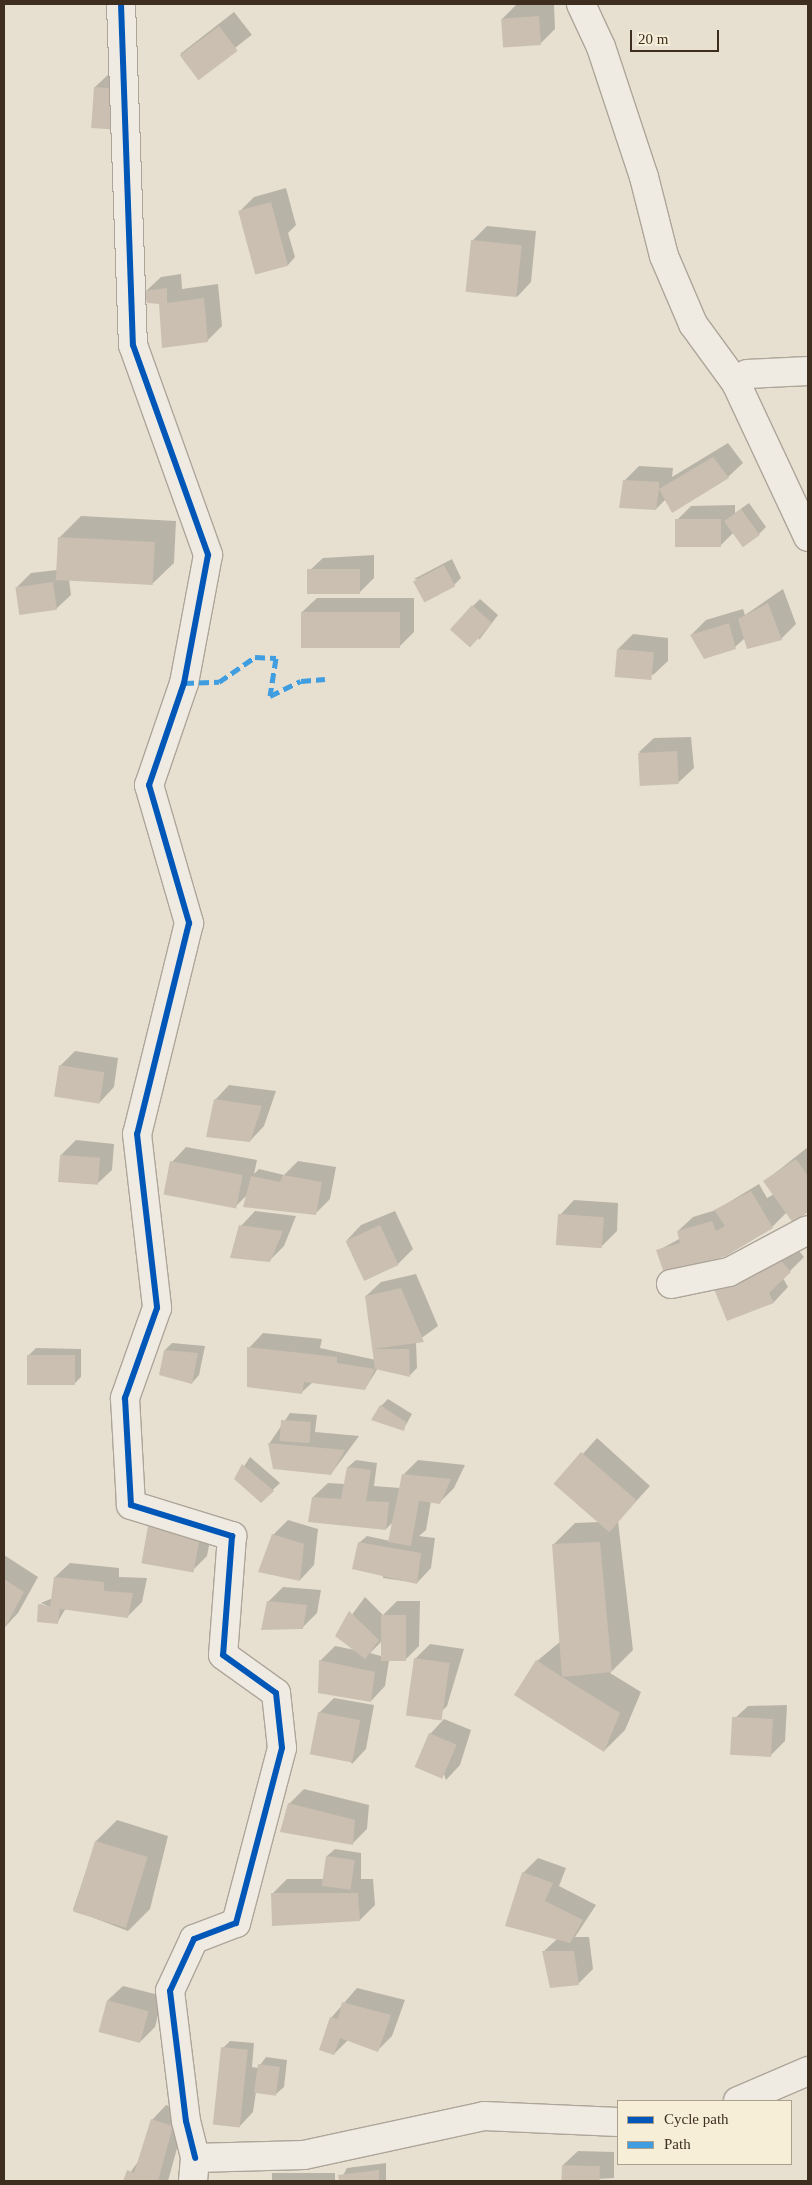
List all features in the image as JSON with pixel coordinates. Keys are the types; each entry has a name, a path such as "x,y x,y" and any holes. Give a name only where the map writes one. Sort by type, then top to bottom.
{"street":[{"path":"120,4 134,345 208,555 184,683 149,785 189,923 137,1134 157,1308 125,1398 131,1505 232,1536 223,1654 276,1693 282,1748 236,1923 194,1939 170,1991 186,2121 195,2169 304,2155 484,2116 617,2122"},
{"path":"581,4 601,47 644,177 664,256 692,324 736,384 808,537"},
{"path":"736,384 747,374 808,371"},
{"path":"670,1284 730,1272 808,1230"},
{"path":"740,2100 808,2070"}],"building":[{"path":"539,16 541,45 503,48 501,19"},
{"path":"219,26 238,51 199,80 180,55"},
{"path":"94,87 120,89 117,130 91,128"},
{"path":"271,202 288,266 255,275 238,211"},
{"path":"471,240 522,245 516,297 466,292"},
{"path":"167,288 167,303 204,298 208,342 162,348 159,304 147,303 144,291"},
{"path":"713,457 729,478 672,513 659,489"},
{"path":"623,480 659,482 656,510 619,508"},
{"path":"741,509 760,535 743,547 724,521"},
{"path":"675,519 721,519 721,547 675,547"},
{"path":"58,537 155,542 153,585 56,580"},
{"path":"444,565 455,586 424,603 413,581"},
{"path":"307,569 360,569 360,594 307,594"},
{"path":"53,582 57,610 19,615 15,587"},
{"path":"768,603 782,640 747,649 738,619"},
{"path":"472,605 492,623 470,648 450,630"},
{"path":"301,612 400,612 400,648 301,648"},
{"path":"729,623 736,649 704,659 690,635"},
{"path":"617,649 654,652 651,680 615,677"},
{"path":"677,751 679,784 640,786 638,753"},
{"path":"59,1065 104,1072 99,1104 54,1097"},
{"path":"214,1099 262,1106 250,1142 206,1137"},
{"path":"60,1155 100,1158 98,1185 58,1182"},
{"path":"796,1159 808,1176 808,1212 793,1223 763,1181"},
{"path":"170,1161 243,1175 236,1208 164,1194"},
{"path":"283,1175 322,1182 316,1215 243,1207 251,1176 280,1182"},
{"path":"751,1191 773,1228 726,1256 665,1276 656,1250 680,1243 677,1231 712,1221 716,1231 725,1226 714,1210"},
{"path":"558,1214 604,1217 602,1248 556,1245"},
{"path":"239,1225 283,1231 270,1262 230,1258"},
{"path":"380,1225 399,1265 364,1281 346,1241"},
{"path":"777,1256 791,1272 769,1293 774,1303 727,1321 714,1289 761,1272"},
{"path":"401,1288 424,1342 373,1349 409,1349 410,1377 375,1369 365,1296"},
{"path":"247,1347 337,1357 337,1363 375,1369 365,1390 304,1382 302,1394 247,1387"},
{"path":"164,1350 198,1353 192,1384 159,1375"},
{"path":"27,1355 75,1355 75,1385 27,1385"},
{"path":"380,1405 406,1422 404,1431 371,1420"},
{"path":"281,1420 311,1422 309,1443 280,1441"},
{"path":"268,1443 345,1450 331,1475 273,1469"},
{"path":"581,1452 637,1501 609,1532 553,1484"},
{"path":"242,1464 274,1491 261,1503 234,1479"},
{"path":"347,1467 371,1470 366,1501 389,1502 386,1530 308,1522 312,1497 341,1499"},
{"path":"402,1474 451,1479 440,1504 419,1501 411,1546 388,1542"},
{"path":"149,1520 201,1529 194,1573 141,1563"},
{"path":"272,1534 304,1544 300,1581 258,1572"},
{"path":"358,1542 421,1553 417,1584 352,1569"},
{"path":"600,1542 612,1672 562,1677 552,1544"},
{"path":"54,1577 104,1582 104,1591 133,1593 128,1618 60,1609 58,1624 37,1622 38,1604 50,1607"},
{"path":"4,1579 24,1592 4,1629"},
{"path":"267,1601 307,1605 303,1629 261,1630"},
{"path":"349,1611 379,1640 365,1659 335,1636"},
{"path":"381,1615 406,1615 406,1661 381,1661"},
{"path":"414,1658 450,1663 442,1720 406,1715"},
{"path":"319,1660 375,1672 371,1702 318,1693"},
{"path":"536,1660 620,1713 604,1752 514,1695"},
{"path":"318,1712 360,1720 352,1762 310,1754"},
{"path":"732,1717 773,1719 771,1757 730,1755"},
{"path":"429,1733 457,1745 442,1779 415,1767"},
{"path":"288,1803 355,1820 353,1845 280,1832"},
{"path":"95,1841 148,1857 126,1928 73,1912"},
{"path":"326,1856 355,1860 351,1890 322,1886"},
{"path":"522,1872 553,1883 545,1901 583,1920 570,1943 505,1926"},
{"path":"271,1893 358,1893 360,1921 272,1926"},
{"path":"542,1951 574,1951 579,1985 550,1988"},
{"path":"107,2000 149,2011 140,2043 98,2032"},
{"path":"342,2002 391,2015 378,2052 340,2038 334,2055 319,2050 330,2017 338,2019"},
{"path":"221,2047 248,2050 240,2127 213,2125"},
{"path":"258,2064 280,2067 276,2096 254,2093"},
{"path":"151,2119 173,2126 158,2181 123,2181 127,2170 134,2173"},
{"path":"562,2165 600,2166 599,2181 561,2181"},
{"path":"379,2170 379,2181 339,2181 338,2175"}],"marked path":[{"path":"184,683 219,682 255,657 276,658 270,696 301,681 325,679"}],"cycle path":[{"path":"121,4 133,345 208,555 184,683 149,785 189,923 137,1134 157,1308 125,1398 131,1505 232,1536 223,1655 276,1693 282,1748 236,1923 194,1939 170,1991 186,2121 195,2158"}]}
